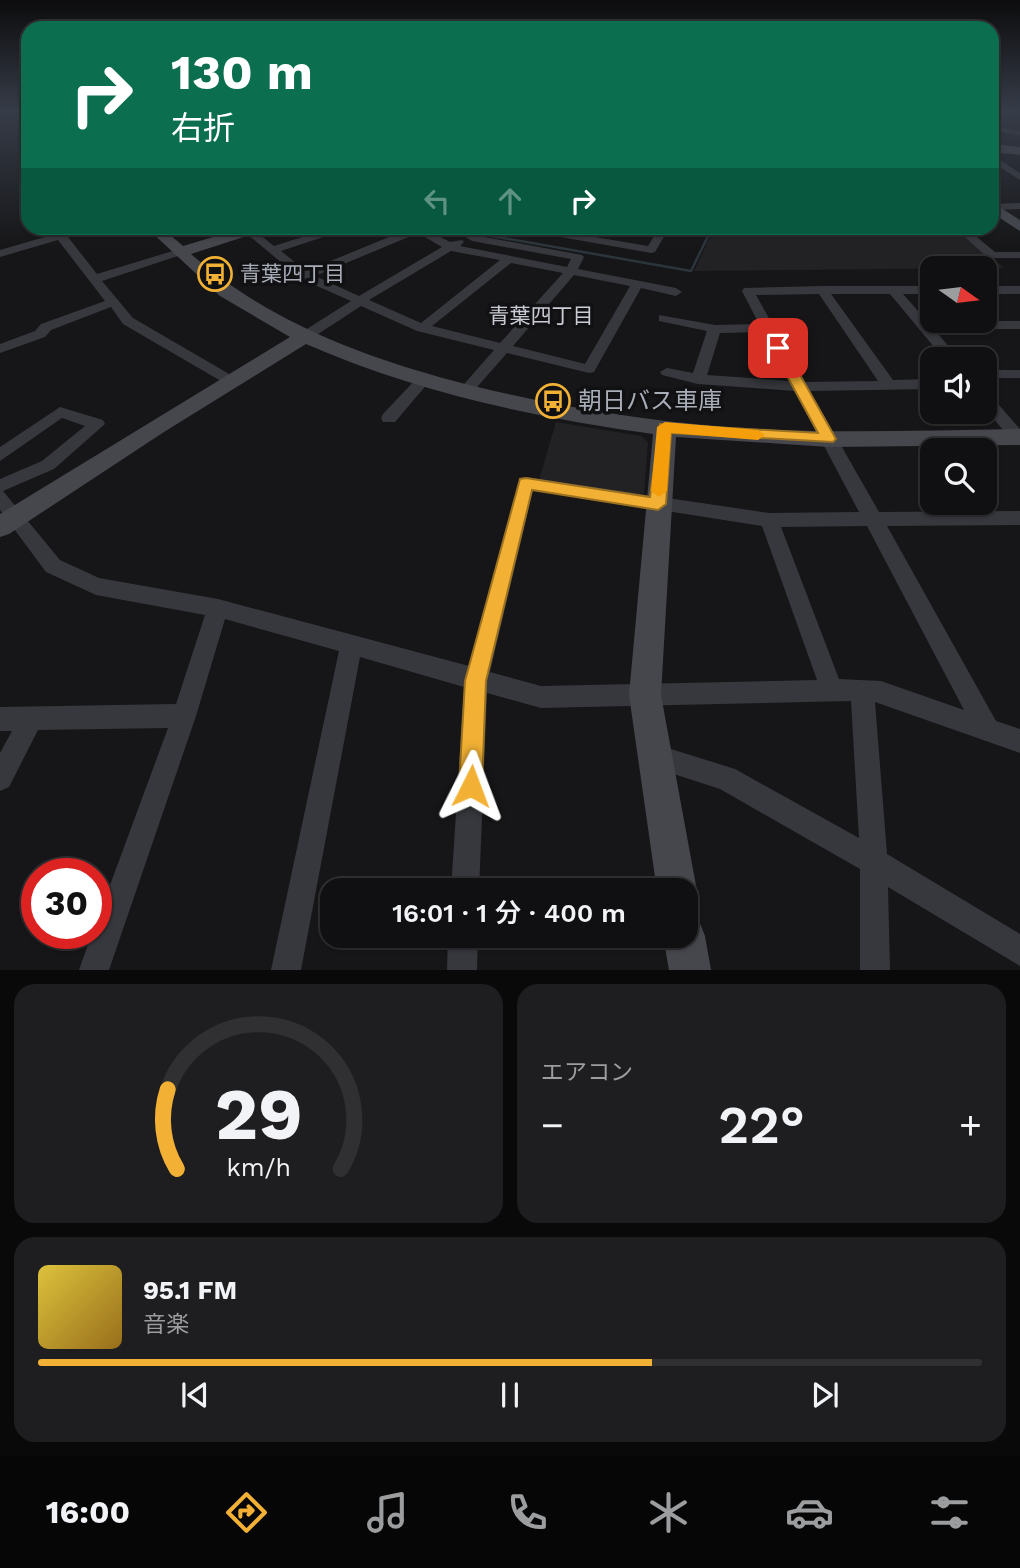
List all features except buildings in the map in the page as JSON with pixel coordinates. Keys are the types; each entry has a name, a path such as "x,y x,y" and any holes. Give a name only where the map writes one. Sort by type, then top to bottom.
{"street":[{"path":"999,163 1020,177"},
{"path":"1007,169 1020,169"},
{"path":"999,206 1020,206"},
{"path":"999,211 1020,227"},
{"path":"0,254 64,235"},
{"path":"162,235 204,275 240,302 304,337 466,391 569,414 665,427 828,439 1019,437"},
{"path":"94,279 230,235"},
{"path":"257,235 305,276 422,328 589,369 637,284"},
{"path":"272,250 318,235"},
{"path":"305,276 401,235"},
{"path":"429,235 450,247 676,292"},
{"path":"566,235 651,250 659,235"},
{"path":"968,235 992,256 1020,255"},
{"path":"61,236 128,321 232,381"},
{"path":"7,523 359,301 470,236 578,257 571,271 466,391"},
{"path":"422,328 507,260"},
{"path":"822,290 888,384"},
{"path":"893,290 920,322"},
{"path":"920,290 748,291 987,728"},
{"path":"998,290 1020,290"},
{"path":"0,349 40,334 46,327 113,303"},
{"path":"664,318 715,329 768,328"},
{"path":"998,326 1020,326"},
{"path":"698,379 715,329"},
{"path":"930,333 942,347"},
{"path":"667,372 698,379 800,386 920,384"},
{"path":"997,374 1020,374"},
{"path":"389,418 424,379"},
{"path":"0,455 60,412 97,424 48,465 0,486"},
{"path":"997,412 1019,437"},
{"path":"665,427 645,695 675,878"},
{"path":"467,878 476,681 526,483 769,520 1020,519"},
{"path":"0,497 7,523 53,566 96,586 218,608 541,697 862,690 881,692 1020,741"},
{"path":"769,520 832,691"},
{"path":"94,970 184,716 218,608"},
{"path":"286,970 352,643"},
{"path":"862,690 874,862 875,970"},
{"path":"0,719 184,716"},
{"path":"0,778 32,718"},
{"path":"655,756 726,778 874,862 1020,951"},
{"path":"462,970 463,948"},
{"path":"686,948 690,970"}],"shaded area":[{"path":"711,235 965,235 990,256 920,256 920,269 694,271"},
{"path":"556,422 641,436 648,442 644,493 637,495 539,480"}],"waterway":[{"path":"486,235 691,271 709,235"}],"slow traffic":[{"path":"659,491 665,427 758,435"}],"place":[{"name":"青葉四丁目","path":"215,274"},
{"name":"朝日バス車庫","path":"553,401"}],"district":[{"name":"青葉四丁目","path":"541,316"}],"route":[{"path":"471,786 476,681 526,483 658,504 665,427 828,439 778,348"}]}
